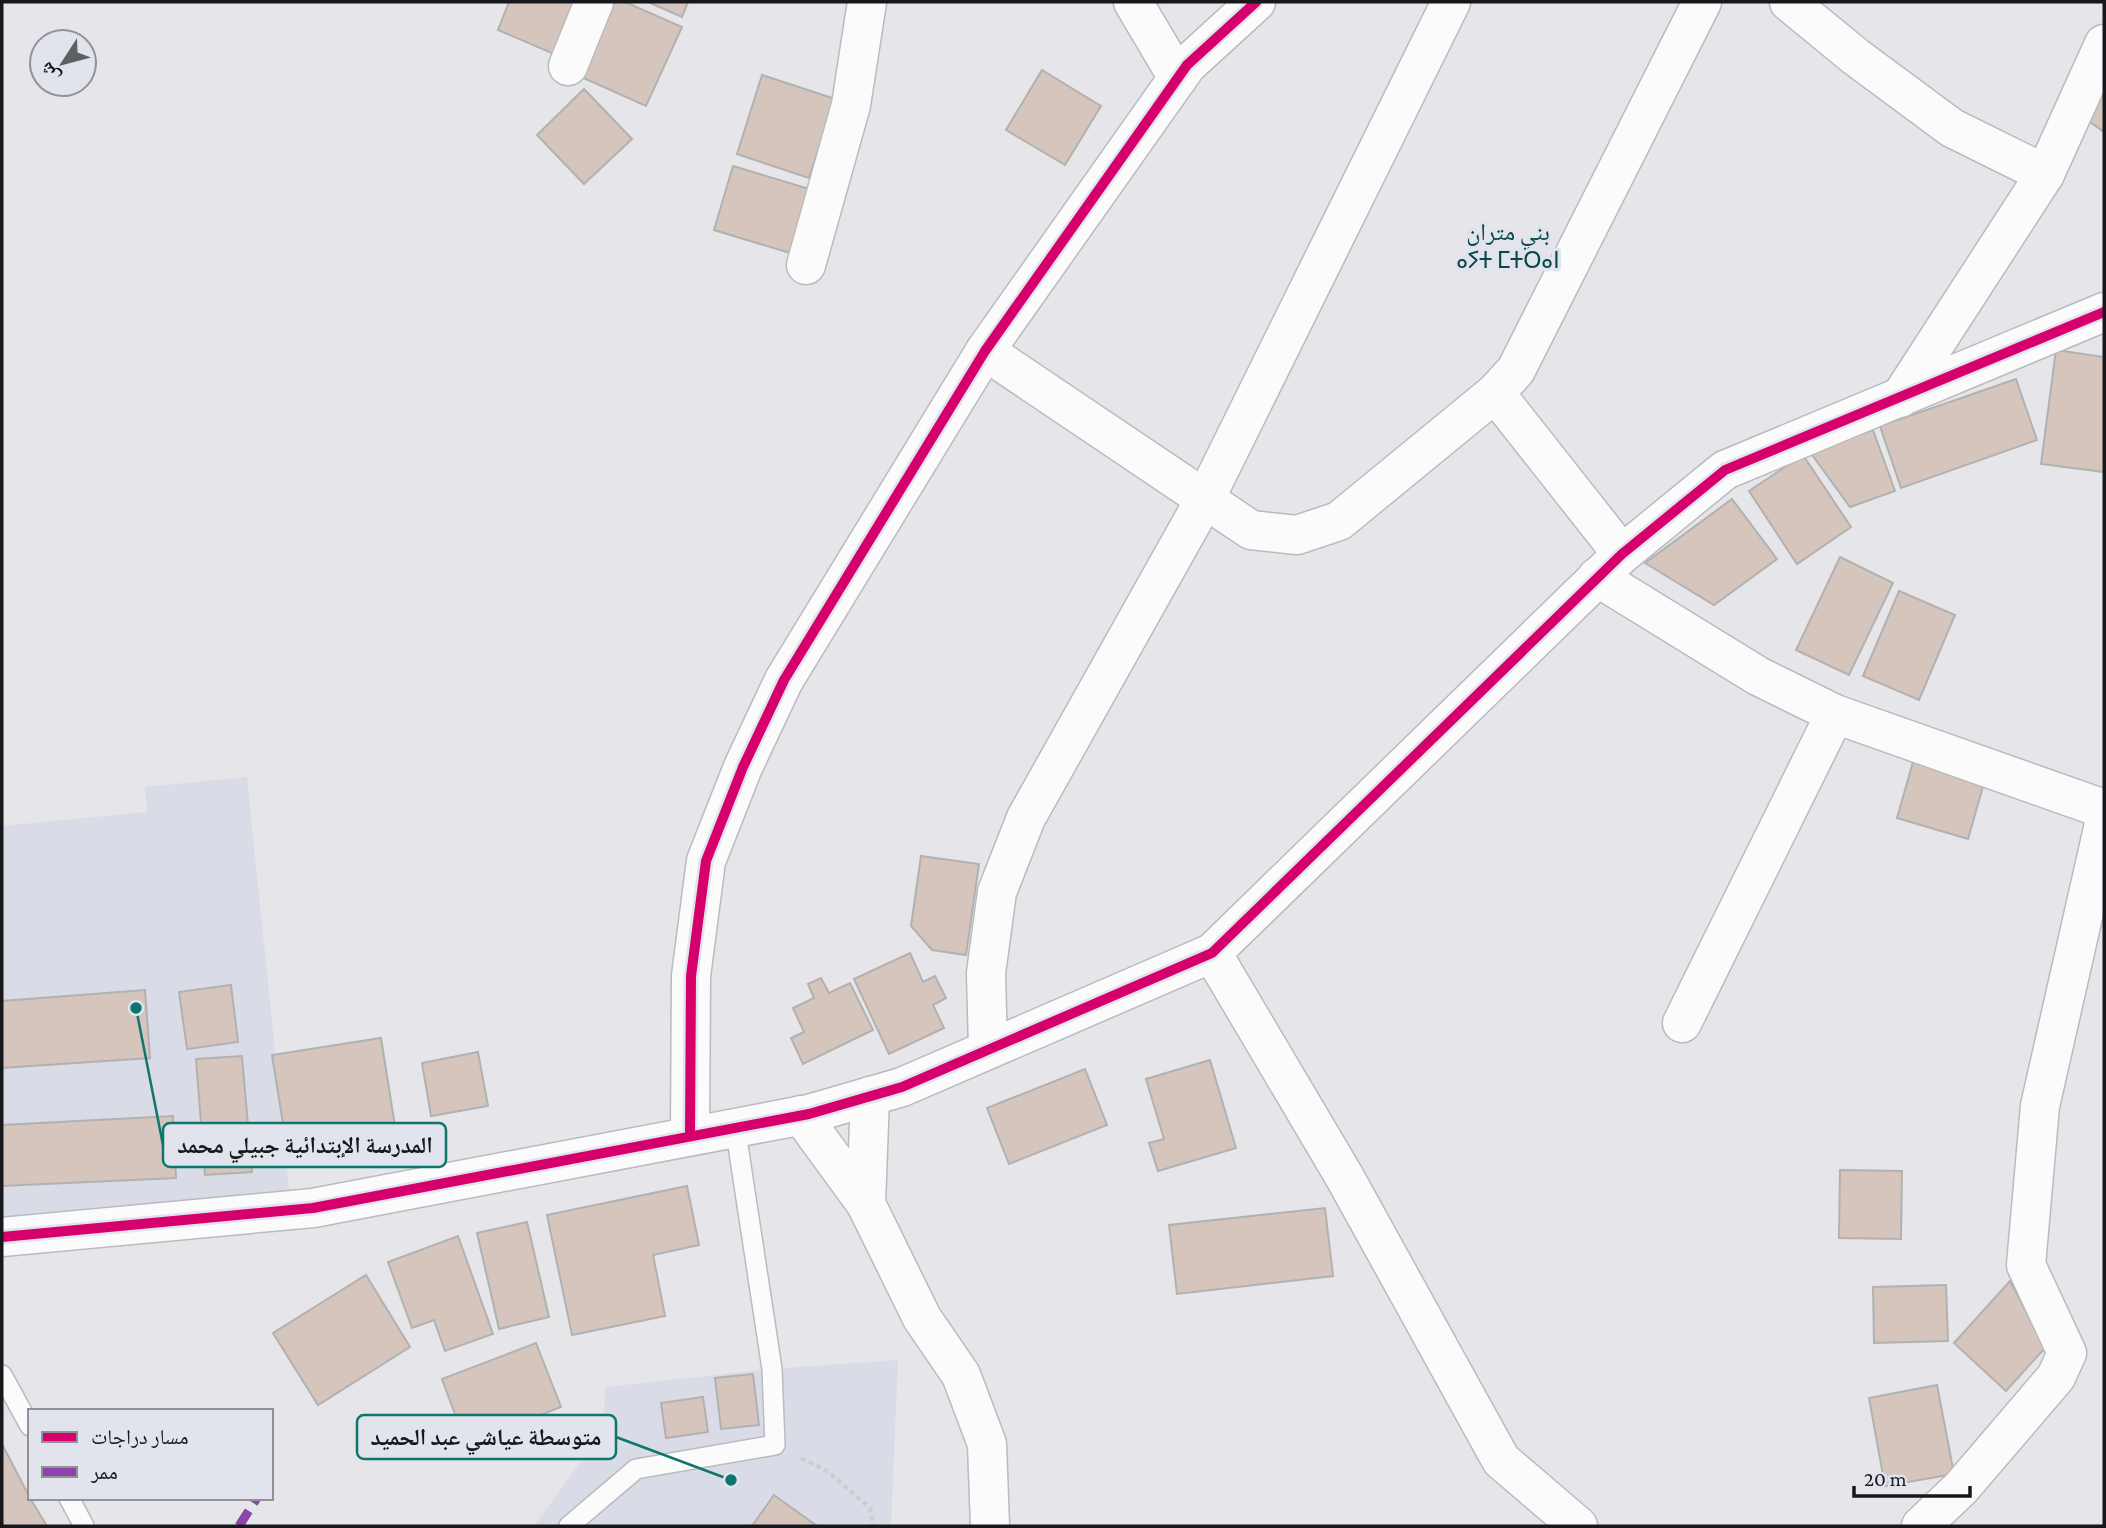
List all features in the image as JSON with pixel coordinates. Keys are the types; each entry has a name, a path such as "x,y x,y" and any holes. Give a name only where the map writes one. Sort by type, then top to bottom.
{"street":[{"path":"568,66 594,2"},
{"path":"806,265 851,105 867,2"},
{"path":"1133,2 1178,78"},
{"path":"690,1134 691,976 706,861 743,767 783,680 985,351 1178,78 1228,24 1256,2"},
{"path":"988,1049 986,973 997,892 1026,818 1205,499 1451,2"},
{"path":"985,351 1251,530 1297,535 1339,521 1495,393 1516,370 1702,2"},
{"path":"1789,2 1856,57 1952,128 2045,174"},
{"path":"1900,398 2045,174 2104,44"},
{"path":"2,1237 313,1208 690,1134 801,1115 902,1087 1212,953 1610,566 1725,470 2104,312"},
{"path":"1495,393 1610,566 1758,676 1835,714 2104,809"},
{"path":"1682,1023 1835,714"},
{"path":"1921,1526 1961,1488 2056,1377 2067,1353 2026,1265 2040,1106 2104,824"},
{"path":"1212,953 1344,1176 1501,1460 1578,1526"},
{"path":"866,1204 870,1096"},
{"path":"801,1115 866,1204 922,1318 961,1375 987,1444 990,1526"}],"lane":[{"path":"569,1526 636,1469 775,1445 772,1369 735,1126"},
{"path":"2,1375 28,1422"},
{"path":"70,1500 84,1526"}],"path":[{"path":"775,1445 827,1471 870,1508 873,1526"}],"shaded area":[{"path":"247,777 289,1190 2,1218 2,826 147,812 145,787"},
{"path":"898,1360 891,1526 534,1526 602,1433 606,1387 772,1369"}],"building":[{"path":"509,2 576,2 554,54 498,30"},
{"path":"612,2 625,2 682,27 646,106 579,76"},
{"path":"648,2 688,2 682,17"},
{"path":"1042,70 1101,106 1065,165 1006,130"},
{"path":"762,75 835,99 809,178 737,154"},
{"path":"2104,87 2104,132 2083,117"},
{"path":"584,89 632,139 584,184 537,135"},
{"path":"733,166 809,189 790,253 714,230"},
{"path":"2056,350 2104,357 2104,472 2041,464"},
{"path":"2016,379 2037,440 1901,488 1880,426"},
{"path":"1873,430 1895,491 1850,507 1810,452"},
{"path":"1803,455 1851,527 1797,564 1749,491"},
{"path":"1732,499 1777,559 1714,605 1645,563"},
{"path":"1840,557 1893,583 1849,675 1796,650"},
{"path":"1899,591 1955,615 1919,700 1863,676"},
{"path":"1915,755 1986,776 1968,839 1897,818"},
{"path":"921,856 979,864 966,955 932,950 911,926"},
{"path":"910,953 923,982 935,976 946,998 933,1005 944,1028 889,1054 854,979"},
{"path":"821,978 829,993 850,983 873,1030 803,1064 791,1038 804,1032 793,1008 814,998 808,984"},
{"path":"231,985 238,1042 187,1049 179,992"},
{"path":"145,990 150,1058 2,1068 2,1001"},
{"path":"381,1038 397,1139 288,1155 272,1055"},
{"path":"478,1052 488,1106 431,1116 422,1063"},
{"path":"242,1056 252,1172 205,1175 196,1059"},
{"path":"1210,1060 1236,1148 1158,1171 1149,1143 1164,1139 1146,1079"},
{"path":"1085,1069 1107,1125 1009,1164 987,1108"},
{"path":"173,1116 176,1178 2,1186 2,1125"},
{"path":"1840,1170 1902,1171 1901,1239 1839,1238"},
{"path":"687,1186 699,1245 653,1255 665,1316 572,1335 547,1215"},
{"path":"1325,1208 1333,1276 1177,1294 1169,1225"},
{"path":"527,1222 549,1317 499,1329 477,1233"},
{"path":"458,1236 493,1334 445,1351 434,1320 412,1328 388,1262"},
{"path":"366,1275 410,1347 318,1405 273,1333"},
{"path":"2010,1281 2045,1348 2006,1391 1954,1343"},
{"path":"1946,1285 1948,1341 1874,1343 1873,1287"},
{"path":"536,1343 561,1407 466,1444 442,1379"},
{"path":"753,1374 759,1425 721,1429 715,1378"},
{"path":"1937,1385 1954,1474 1885,1486 1869,1398"},
{"path":"703,1397 708,1432 666,1438 661,1403"},
{"path":"2,1444 28,1494 28,1500 31,1500 47,1526 2,1526"},
{"path":"774,1495 817,1526 752,1526"}],"marked path":[{"path":"239,1526 256,1500"}],"cycle path":[{"path":"690,1134 691,976 706,861 743,767 784,680 985,351 1187,65 1256,2"},
{"path":"2,1237 313,1208 809,1114 902,1087 1212,953 1622,554 1725,470 2104,312"}],"place":[{"name":"المدرسة الإبتدائية جبيلي محمد","path":"136,1008"},
{"name":"متوسطة عياشي عبد الحميد","path":"731,1480"}],"district":[{"name":"بني متران ⴰⵢⵜ ⵎⵜⵔⴰⵏ","path":"1508,246"}]}
